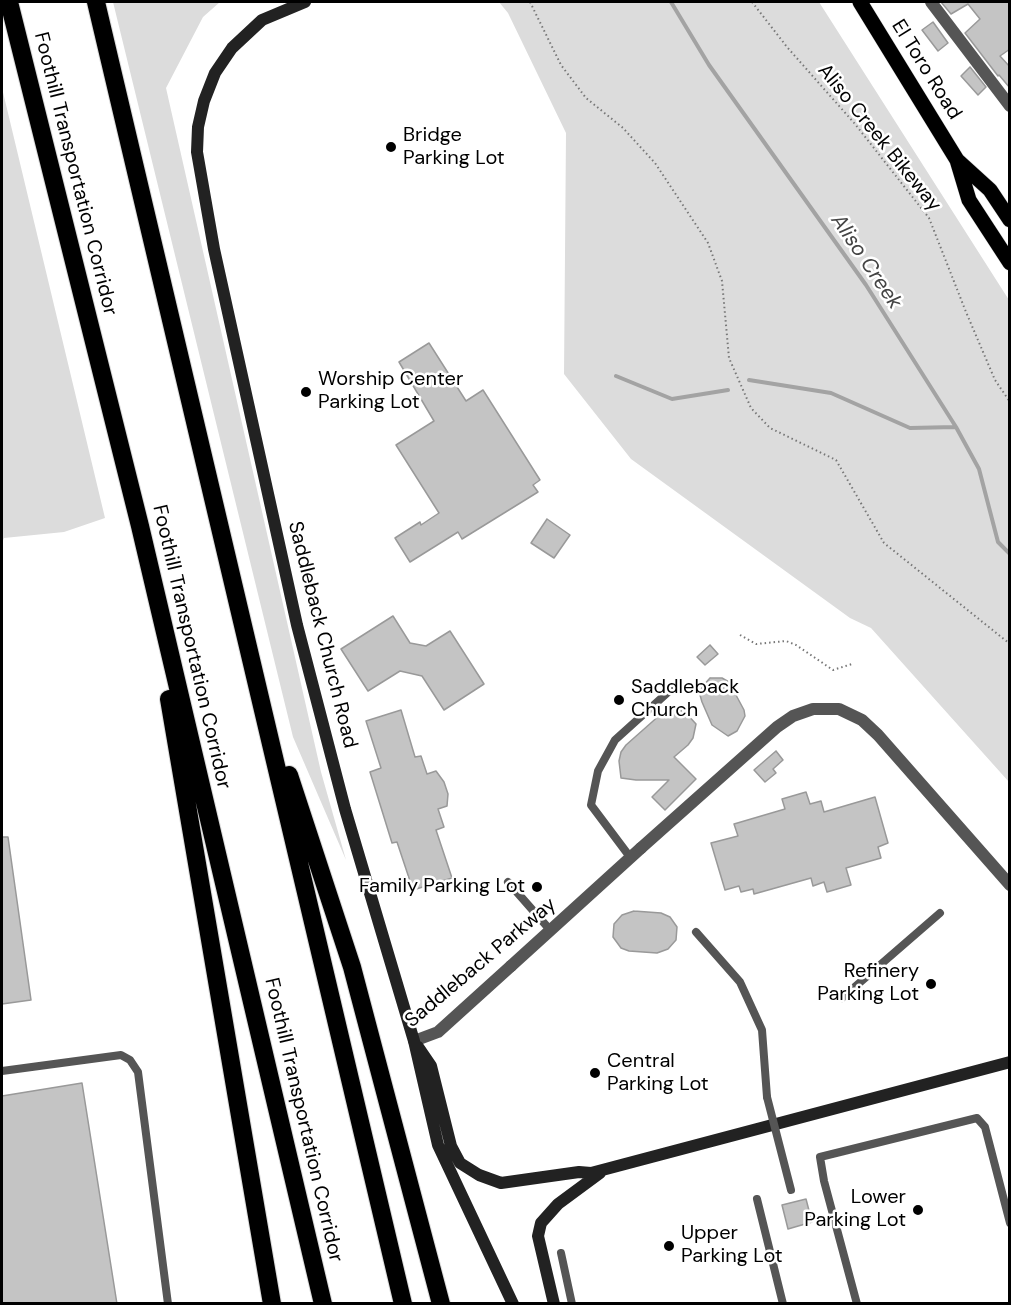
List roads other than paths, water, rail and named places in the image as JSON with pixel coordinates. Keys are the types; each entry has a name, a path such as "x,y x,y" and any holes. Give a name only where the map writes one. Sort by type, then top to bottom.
{"highway":[{"name":"Foothill Transportation Corridor","path":"9,2 140,526 323,1304"},
{"path":"96,2 403,1304"},
{"path":"140,526 272,1304"},
{"path":"249,654 352,967 441,1304"}],"main road":[{"name":"Saddleback Church Road","path":"305,2 262,20 232,48 216,73 204,101 198,127 197,152 214,249 297,625 345,809 414,1041 438,1145 513,1304"},
{"name":"El Toro Road","path":"860,2 957,160 969,200 1010,263"},
{"name":"El Toro Road","path":"957,160 990,190 1010,220"},
{"name":"Saddleback Parkway","path":"414,1041 431,1066 451,1146 460,1163 479,1176 501,1183 579,1172 591,1173 1010,1062"},
{"path":"554,1304 538,1236 542,1223 558,1204 606,1169"}],"street":[{"path":"931,2 1010,106"},
{"name":"Saddleback Parkway","path":"414,1041 438,1032 777,727 793,716 813,709 839,709 862,720 878,735 1010,885"}],"lane":[{"path":"630,857 591,805 598,771 615,740 676,685"},
{"path":"508,882 551,931"},
{"path":"842,998 939,913"},
{"path":"696,932 741,982 762,1030 767,1096 790,1190"},
{"path":"2,1071 121,1054 130,1060 138,1072 168,1304"},
{"path":"857,1304 824,1181 820,1157 977,1118 985,1127 1010,1223"},
{"path":"758,1199 783,1304"},
{"path":"561,1252 572,1304"}],"waterway":[{"name":"Aliso Creek","path":"671,2 709,65 866,285 956,427 979,469 998,542 1010,554"},
{"path":"616,376 672,399 728,390"},
{"path":"749,380 831,393 910,428 955,427"}],"place":[{"name":"Bridge Parking Lot","path":"391,147"},
{"name":"Worship Center Parking Lot","path":"306,392"},
{"name":"Saddleback Church","path":"619,700"},
{"name":"Family Parking Lot","path":"537,887"},
{"name":"Refinery Parking Lot","path":"931,984"},
{"name":"Central Parking Lot","path":"595,1073"},
{"name":"Lower Parking Lot","path":"918,1210"},
{"name":"Upper Parking Lot","path":"669,1246"}]}
